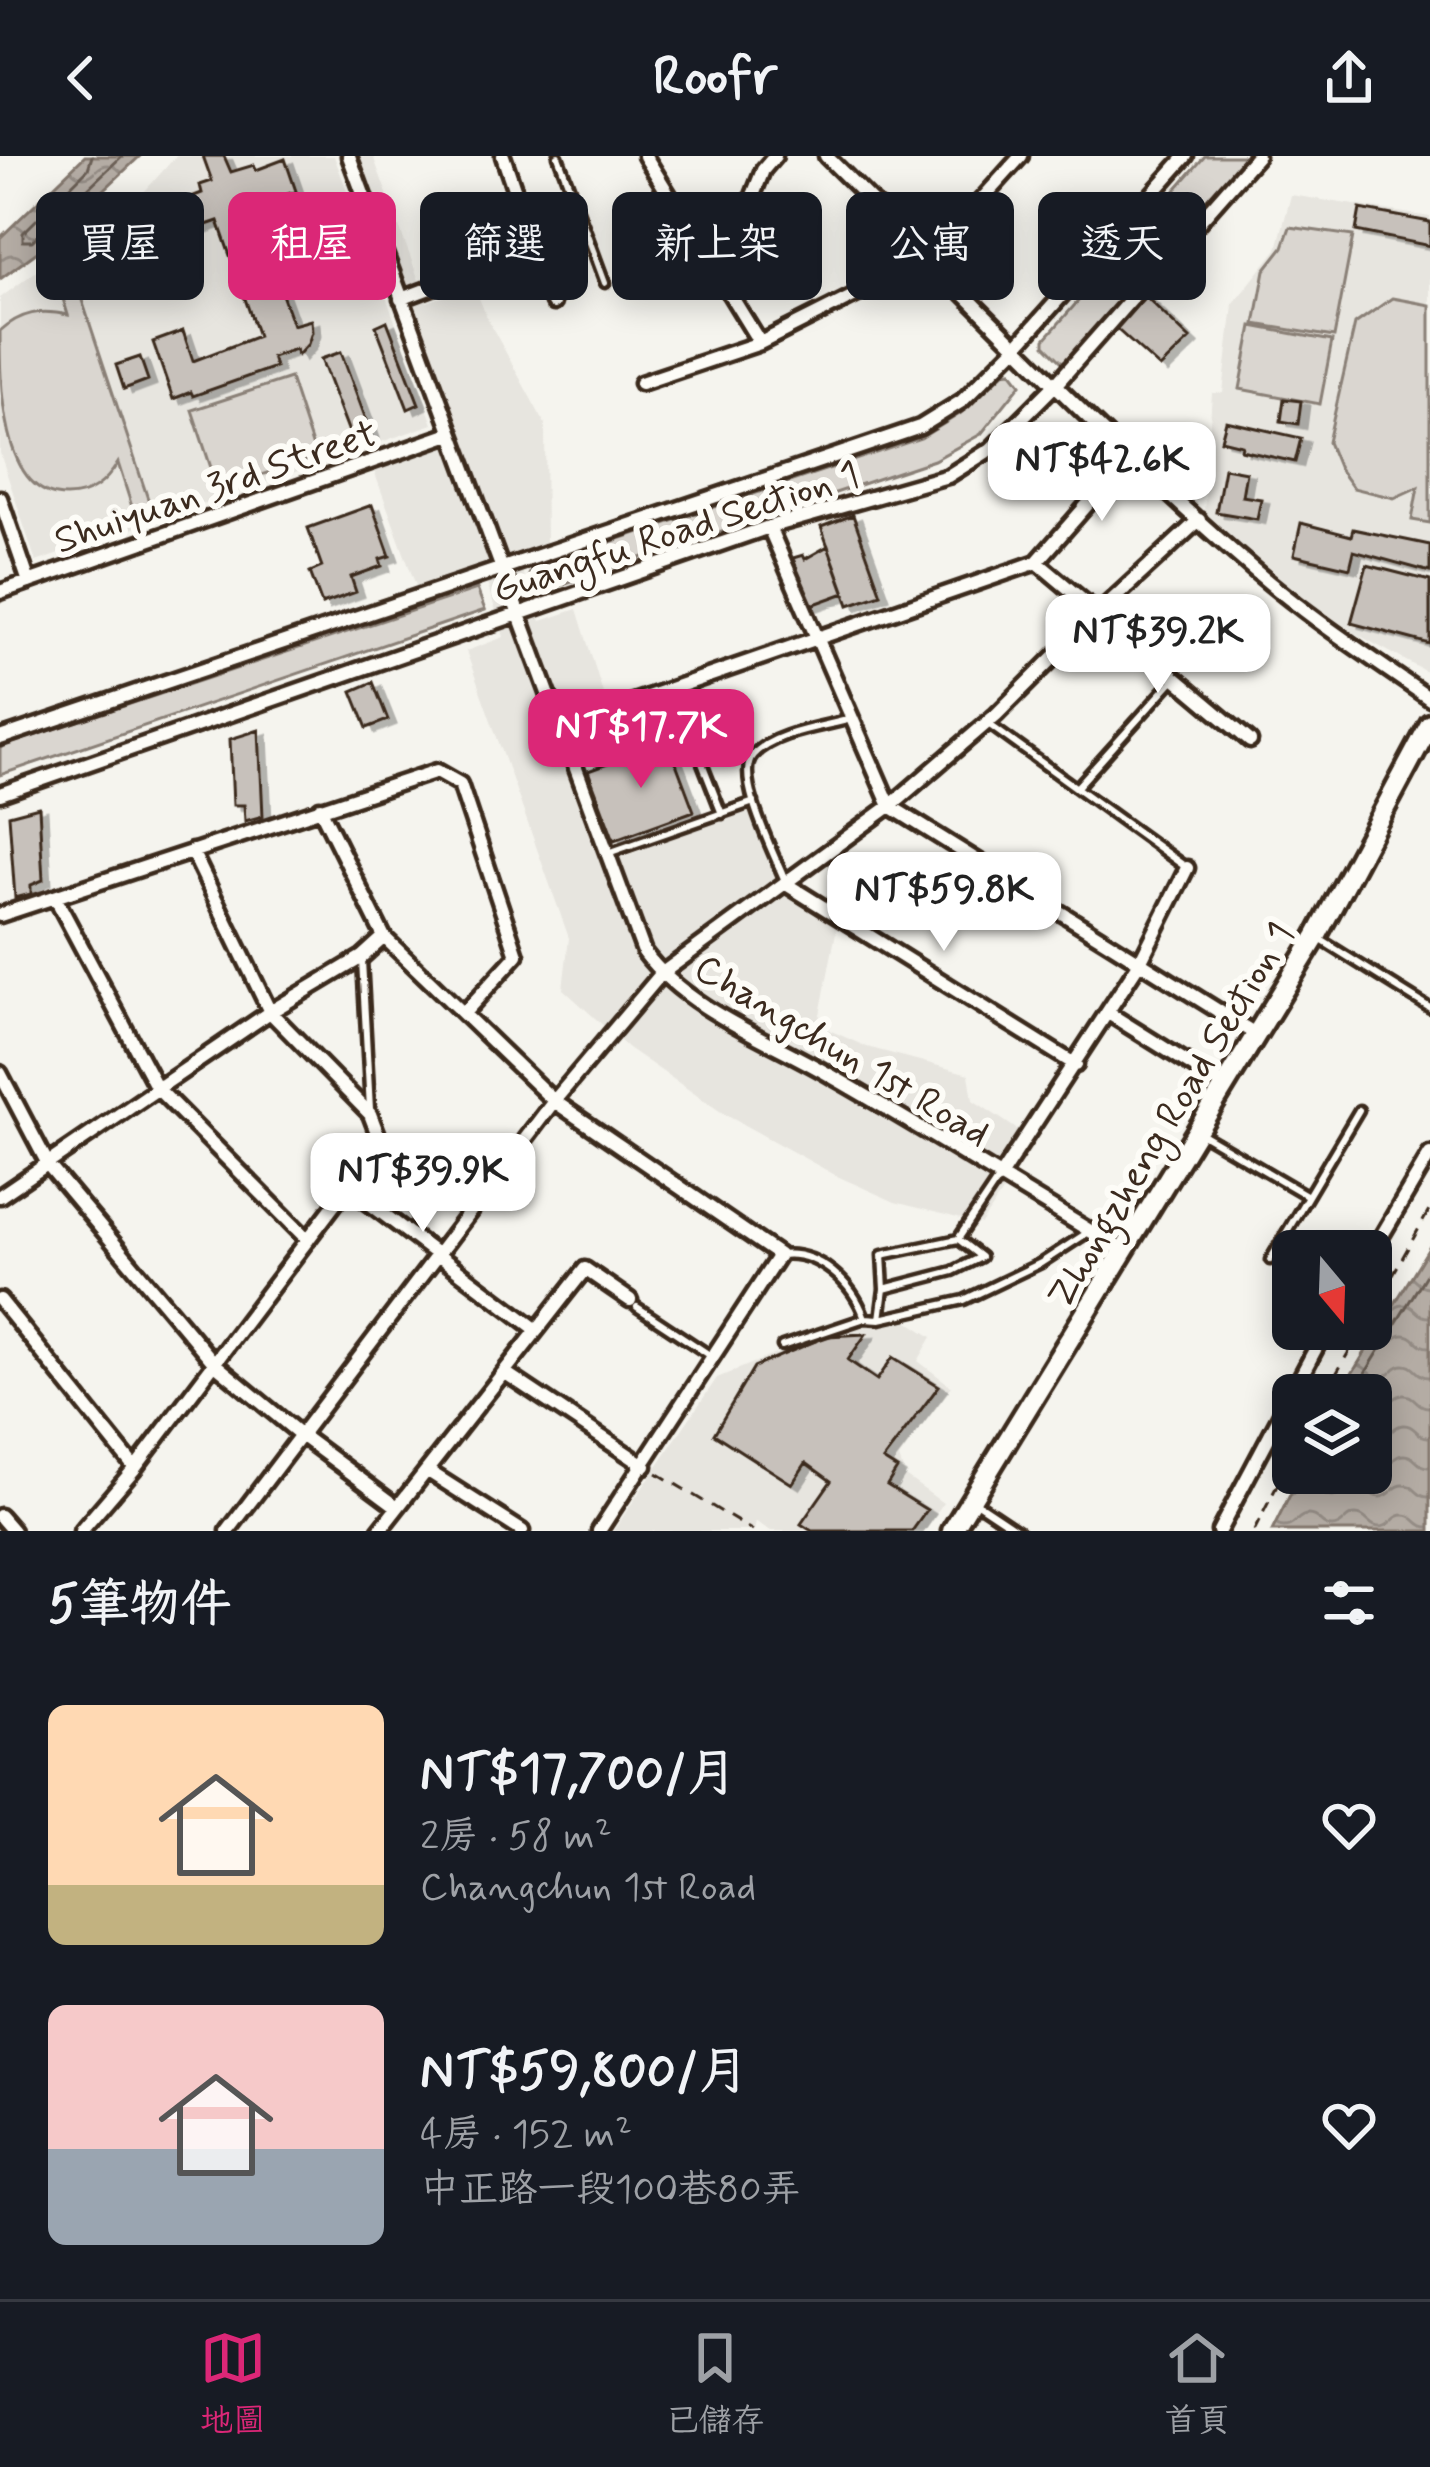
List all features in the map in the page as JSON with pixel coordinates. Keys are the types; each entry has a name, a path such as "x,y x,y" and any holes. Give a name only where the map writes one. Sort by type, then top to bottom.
{"main road":[{"name":"Zhongzheng Road Section 1","path":"952,1531 1316,937 1430,724"}],"street":[{"name":"Changchun 1st Road","path":"349,156 644,952 661,974 726,1017 891,1110 1124,1252"},
{"path":"503,156 516,192"},
{"path":"645,156 667,192"},
{"path":"755,192 763,170 776,156"},
{"path":"826,156 863,192"},
{"name":"Guangfu Road Section 1","path":"0,738 920,427 962,401 1015,348 1186,156"},
{"name":"Guangfu Road Section 1","path":"0,794 769,527 948,476 991,449 1057,383 1257,156"},
{"path":"986,192 1016,158"},
{"path":"401,299 420,292"},
{"path":"734,300 760,344"},
{"path":"641,383 760,344 846,300"},
{"path":"970,300 1199,520 1316,618 1430,699"},
{"name":"Shuiyuan 3rd Street","path":"0,592 450,434"},
{"path":"561,727 1037,562 1131,454"},
{"path":"0,498 29,582"},
{"path":"228,1531 554,1101 661,974 890,806 987,723 1199,520"},
{"path":"769,527 890,806 1257,1035"},
{"path":"1037,562 1250,741"},
{"path":"0,915 437,770 460,784 517,955 465,1012"},
{"path":"320,808 384,937 554,1101 779,1255 599,1531"},
{"path":"81,1531 135,1468 380,1143 370,1114 270,1012 192,850"},
{"path":"999,1178 1140,962 1186,868"},
{"path":"786,884 1076,1065"},
{"path":"55,897 158,1088 308,1240"},
{"path":"0,1196 270,1012 362,957 384,937"},
{"path":"1108,1013 1225,1087"},
{"path":"0,1072 49,1166 215,1364 396,1506"},
{"path":"1385,1230 1430,1154"},
{"path":"349,1188 537,1330"},
{"path":"379,1531 585,1269 633,1304"},
{"path":"0,1300 135,1468"},
{"path":"1219,1531 1315,1350"},
{"path":"504,1372 645,1466"},
{"path":"428,1471 522,1531"},
{"path":"0,1516 13,1531"}],"lane":[{"path":"558,156 604,283"},
{"path":"1076,788 1175,678"},
{"path":"673,688 722,814"},
{"path":"786,884 754,802 747,767 772,742 851,719"},
{"path":"987,723 1186,868"},
{"path":"607,854 754,802"},
{"path":"1316,937 1430,1008"},
{"path":"362,957 370,1114"},
{"path":"1270,1261 1358,1110"},
{"path":"1197,1131 1308,1196"},
{"path":"880,1319 882,1255 958,1239 999,1178"},
{"path":"782,1346 865,1318 880,1319 988,1291 1090,1232"},
{"path":"884,1289 953,1271 981,1258 958,1239"},
{"path":"779,1255 800,1252 840,1278 858,1299 865,1318"},
{"path":"633,1304 714,1358"},
{"path":"971,1499 1019,1531"}],"path":[{"path":"1392,1276 1430,1209"},
{"path":"645,1466 753,1531"},
{"path":"1254,1531 1273,1494"}],"shaded area":[{"path":"176,156 334,156 347,192 228,192 228,300 387,300 433,424 36,562 0,453 0,298 36,271 36,300 204,300 204,192 145,191"},
{"path":"339,156 373,156 386,192 352,192"},
{"path":"1205,156 1251,156 1206,207 1206,192 1174,192"},
{"path":"1291,195 1430,217 1430,674 1353,632 1284,584 1204,513 1212,393 1223,393 1233,304 1277,249"},
{"path":"396,218 420,283 420,300 480,300 545,424 546,546 517,558 541,621 577,609 610,716 572,730 614,842 627,855 750,809 785,896 837,927 818,1025 867,1047 969,1074 973,1100 1036,1142 981,1224 895,1202 724,1114 628,1048 563,989 569,938 466,651 504,637 483,571 419,594 367,452 439,426 392,300 396,300"},
{"path":"1290,227 1353,236 1334,337 1255,324 1265,270 1283,247"},
{"path":"1392,298 1430,305 1430,523 1412,520 1418,487 1394,498 1353,488 1328,442 1355,324"},
{"path":"63,300 82,300 150,505 133,510 118,463 90,491 66,496 44,491 16,457 3,405 0,331 32,314 68,315"},
{"path":"1079,300 1124,300 1077,353 1062,362 1045,339"},
{"path":"1252,326 1332,341 1320,404 1240,389"},
{"path":"1011,371 1021,384 981,434 934,460 539,592 534,589 529,575 532,568 921,438 961,413"},
{"path":"290,378 316,457 218,489 192,410"},
{"path":"477,589 485,610 0,775 0,747"},
{"path":"906,1320 932,1337 918,1361 951,1386 899,1458 905,1476 943,1503 925,1531 771,1531 756,1522 754,1531 613,1531 717,1378 829,1332"}],"water":[{"path":"85,156 140,156 102,192 48,192"},
{"path":"36,203 36,253 0,279 0,238"},
{"path":"1430,1246 1430,1531 1272,1531 1290,1494 1392,1494 1392,1374 1352,1374 1366,1350 1392,1350 1392,1308"}],"building":[{"path":"203,156 224,156 231,172 254,165 256,170 285,159 296,191 228,192 228,250 218,221 204,226 200,185 212,181"},
{"path":"1360,209 1430,222 1430,246 1356,231"},
{"path":"245,300 284,300 293,325 311,320 308,344 298,355 295,349 272,357 275,367 173,399 153,342 183,331 193,361 258,336"},
{"path":"1133,300 1149,300 1190,339 1160,368 1110,323"},
{"path":"387,321 419,404 408,409 376,326"},
{"path":"341,352 371,433 352,440 321,359"},
{"path":"140,357 148,380 124,389 116,365"},
{"path":"1284,399 1301,401 1298,424 1281,421"},
{"path":"1226,421 1301,438 1295,462 1241,450 1242,445 1221,440"},
{"path":"1224,468 1246,472 1242,496 1261,499 1257,519 1216,512"},
{"path":"372,505 390,556 380,559 382,566 351,577 356,592 322,604 310,572 322,567 308,528"},
{"path":"853,515 881,594 849,605 821,527"},
{"path":"1301,523 1351,536 1353,529 1430,545 1430,572 1354,551 1350,568 1294,555"},
{"path":"828,546 845,593 809,606 793,558 803,555 805,559"},
{"path":"1367,565 1430,581 1430,644 1351,623"},
{"path":"373,682 388,720 367,728 352,691"},
{"path":"259,730 263,816 245,821 244,805 233,805 230,739"},
{"path":"668,742 694,811 614,840 588,771"},
{"path":"39,807 43,880 31,885 31,894 15,898 9,815"},
{"path":"866,1334 848,1360 877,1380 893,1357 939,1386 883,1460 897,1469 887,1485 927,1510 912,1531 812,1531 801,1524 831,1481 806,1463 792,1484 714,1434 754,1367 827,1336"}]}
